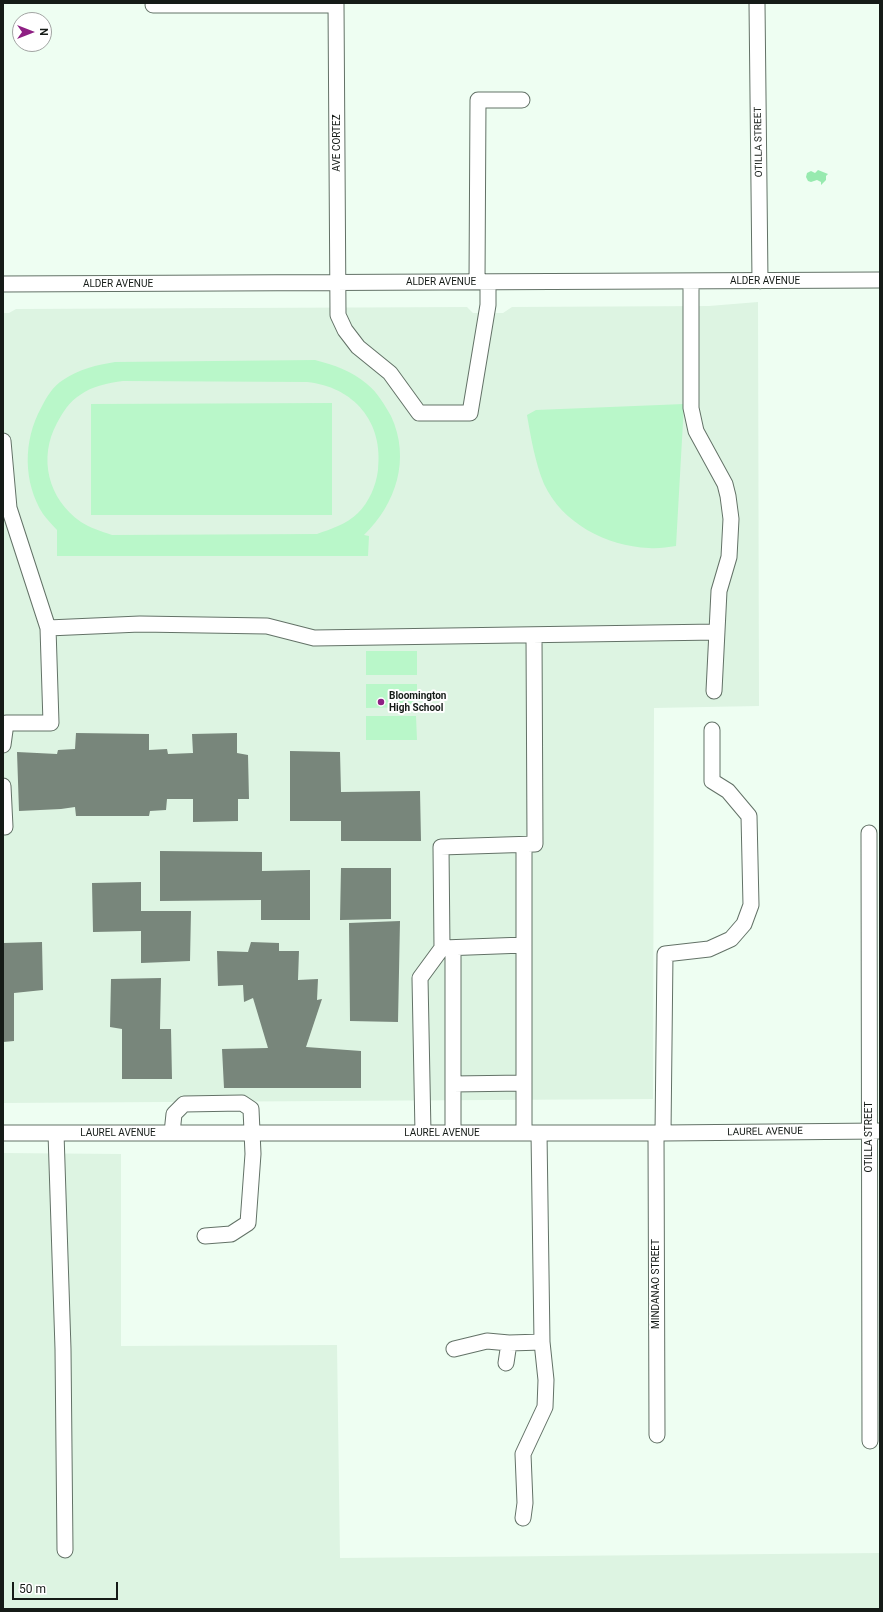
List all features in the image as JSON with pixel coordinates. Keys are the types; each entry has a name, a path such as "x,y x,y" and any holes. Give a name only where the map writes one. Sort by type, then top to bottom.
{"street":[{"name":"OTILLA STREET","path":"757,3 760,281"},
{"path":"153,5 336,4"},
{"name":"AVE CORTEZ","path":"336,4 338,315 345,330 358,347 390,373 419,412 470,413 488,306 483,282"},
{"path":"483,282 478,100 522,100"},
{"name":"ALDER AVENUE","path":"3,284 880,280"},
{"path":"691,281 691,408 693,420 696,431 725,484 731,519 729,557 719,591 714,691"},
{"path":"3,441 9,508 48,628 51,723 6,723 3,745"},
{"path":"48,628 140,624 267,626 314,638 717,632"},
{"path":"453,1133 448,948 440,847 535,844 534,635"},
{"name":"MINDANAO STREET","path":"657,1435 660,1133 665,954 709,949 731,939 744,924 751,905 749,816 728,791 712,781 712,730"},
{"path":"3,786 6,827 3,827"},
{"name":"OTILLA STREET","path":"869,832 874,1131 870,1441"},
{"path":"523,1518 525,1504 523,1454 545,1407 546,1380 542,1342 532,1133 524,1084 524,845"},
{"path":"423,1133 420,978 448,948 524,945"},
{"path":"452,1084 524,1084"},
{"path":"172,1133 174,1114 184,1104 242,1103 251,1109 253,1154 248,1223 232,1234 205,1236"},
{"name":"LAUREL AVENUE","path":"3,1133 660,1133 874,1131"},
{"path":"56,1133 63,1349 65,1550"},
{"path":"454,1349 487,1341 509,1343 542,1342"},
{"path":"506,1363 509,1343"}],"shaded area":[{"path":"818,170 828,174 826,176 826,180 821,185 821,182 817,180 811,182 808,181 806,177 807,173 811,171 815,173"},
{"name":"Bloomington High School","path":"758,302 759,706 654,708 653,1099 3,1103 3,313 9,313 16,309 467,307 473,313 503,313 512,307 709,306"},
{"path":"315,360 342,369 361,379 378,395 391,416 397,432 400,448 400,464 392,495 385,509 364,535 369,536 368,556 57,556 57,530 43,514 36,502 29,475 28,448 31,434 35,421 45,400 59,383 82,370 115,362","holes":["123,381 307,382 324,385 339,391 352,399 371,422 379,453 376,482 365,504 354,517 333,528 317,534 112,535 92,528 81,522 70,513 54,490 48,464 48,450 51,436 57,423 67,408 76,398 90,389"]},
{"path":"332,403 332,515 91,515 91,404"},
{"path":"684,404 676,546 649,548 617,543 587,530 574,521 552,498 544,484 538,467 527,415 536,410"},
{"path":"366,651 417,651 417,675 366,675"},
{"path":"366,684 417,684 417,707 366,708"},
{"path":"366,716 416,716 417,740 366,740"},
{"path":"3,1153 121,1154 121,1346 337,1345 340,1558 880,1553 880,1609 3,1609"}],"building":[{"path":"76,733 149,734 149,750 167,749 168,754 193,753 192,734 237,733 237,753 248,755 249,799 238,799 238,821 193,822 193,799 167,799 166,810 150,811 149,816 76,816 75,807 19,811 17,752 57,754 58,750 75,749"},
{"path":"290,751 340,752 341,792 420,791 421,841 341,841 341,821 290,821"},
{"path":"160,851 262,852 262,871 310,870 310,920 261,920 261,900 160,901"},
{"path":"341,868 391,868 391,919 340,920"},
{"path":"141,882 141,911 191,911 190,961 141,963 141,931 93,932 92,883"},
{"path":"400,921 398,1022 350,1021 349,923"},
{"path":"42,942 43,990 14,993 14,1041 3,1042 3,943"},
{"path":"251,942 279,943 279,951 299,951 298,980 318,979 317,1000 322,999 306,1047 361,1051 361,1088 224,1088 222,1049 268,1048 253,998 244,1002 243,985 218,986 217,951 248,952"},
{"path":"161,978 160,1029 171,1029 172,1079 122,1079 122,1029 110,1027 111,979"}],"place":[{"name":"Bloomington High School","path":"381,702"}]}
